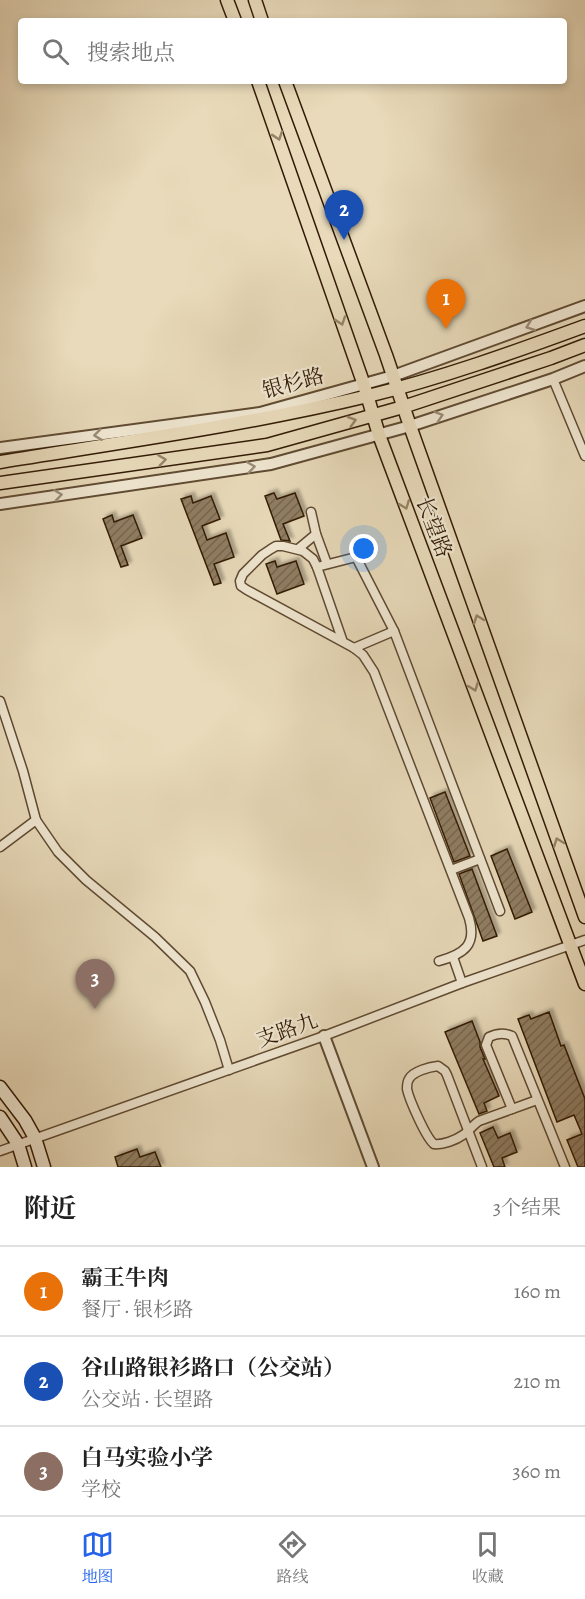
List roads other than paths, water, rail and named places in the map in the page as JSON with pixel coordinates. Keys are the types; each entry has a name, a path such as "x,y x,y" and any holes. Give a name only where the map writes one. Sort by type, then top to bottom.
{"main road":[{"path":"227,0 234,18"},
{"path":"255,0 261,18"},
{"name":"长望路","path":"259,84 379,435 585,984"},
{"name":"长望路","path":"286,84 395,382 585,917"},
{"name":"银杉路","path":"0,462 259,420 395,382 474,366 585,326"},
{"path":"0,483 267,445 403,407 585,345"},
{"path":"0,1087 25,1120 35,1138 44,1167"},
{"path":"0,1117 18,1144 25,1167"}],"street":[{"name":"银杉路","path":"395,382 585,306"},
{"path":"0,504 271,464 410,426 553,379 585,366"},
{"path":"553,379 585,456"},
{"name":"银杉路","path":"0,448 260,413 365,390"},
{"path":"312,512 316,534 327,564"},
{"path":"298,549 316,534"},
{"path":"343,642 317,567 307,554 298,549 276,546 243,574 241,585 343,642 354,648 363,655 374,672 473,930 466,947 453,957 439,962"},
{"path":"317,567 356,557 394,631 500,911"},
{"path":"354,648 394,631"},
{"path":"0,701 36,820 58,852 86,880 190,971 220,1040 229,1070"},
{"path":"0,848 36,820"},
{"path":"451,870 480,859"},
{"name":"支路九","path":"0,1151 585,940"},
{"path":"453,957 462,983"},
{"path":"512,1109 486,1045 492,1035 512,1036 565,1167"},
{"path":"324,1036 373,1167"},
{"path":"482,1167 468,1130 445,1071 434,1066 411,1076 407,1083 408,1092 430,1141 434,1144 444,1143 464,1135 468,1130 473,1125 479,1121 537,1100"}],"place":[{"name":"谷山路银衫路口（公交站）","path":"344,240"},
{"name":"霸王牛肉","path":"446,329"},
{"name":"白马实验小学","path":"95,1009"}]}
